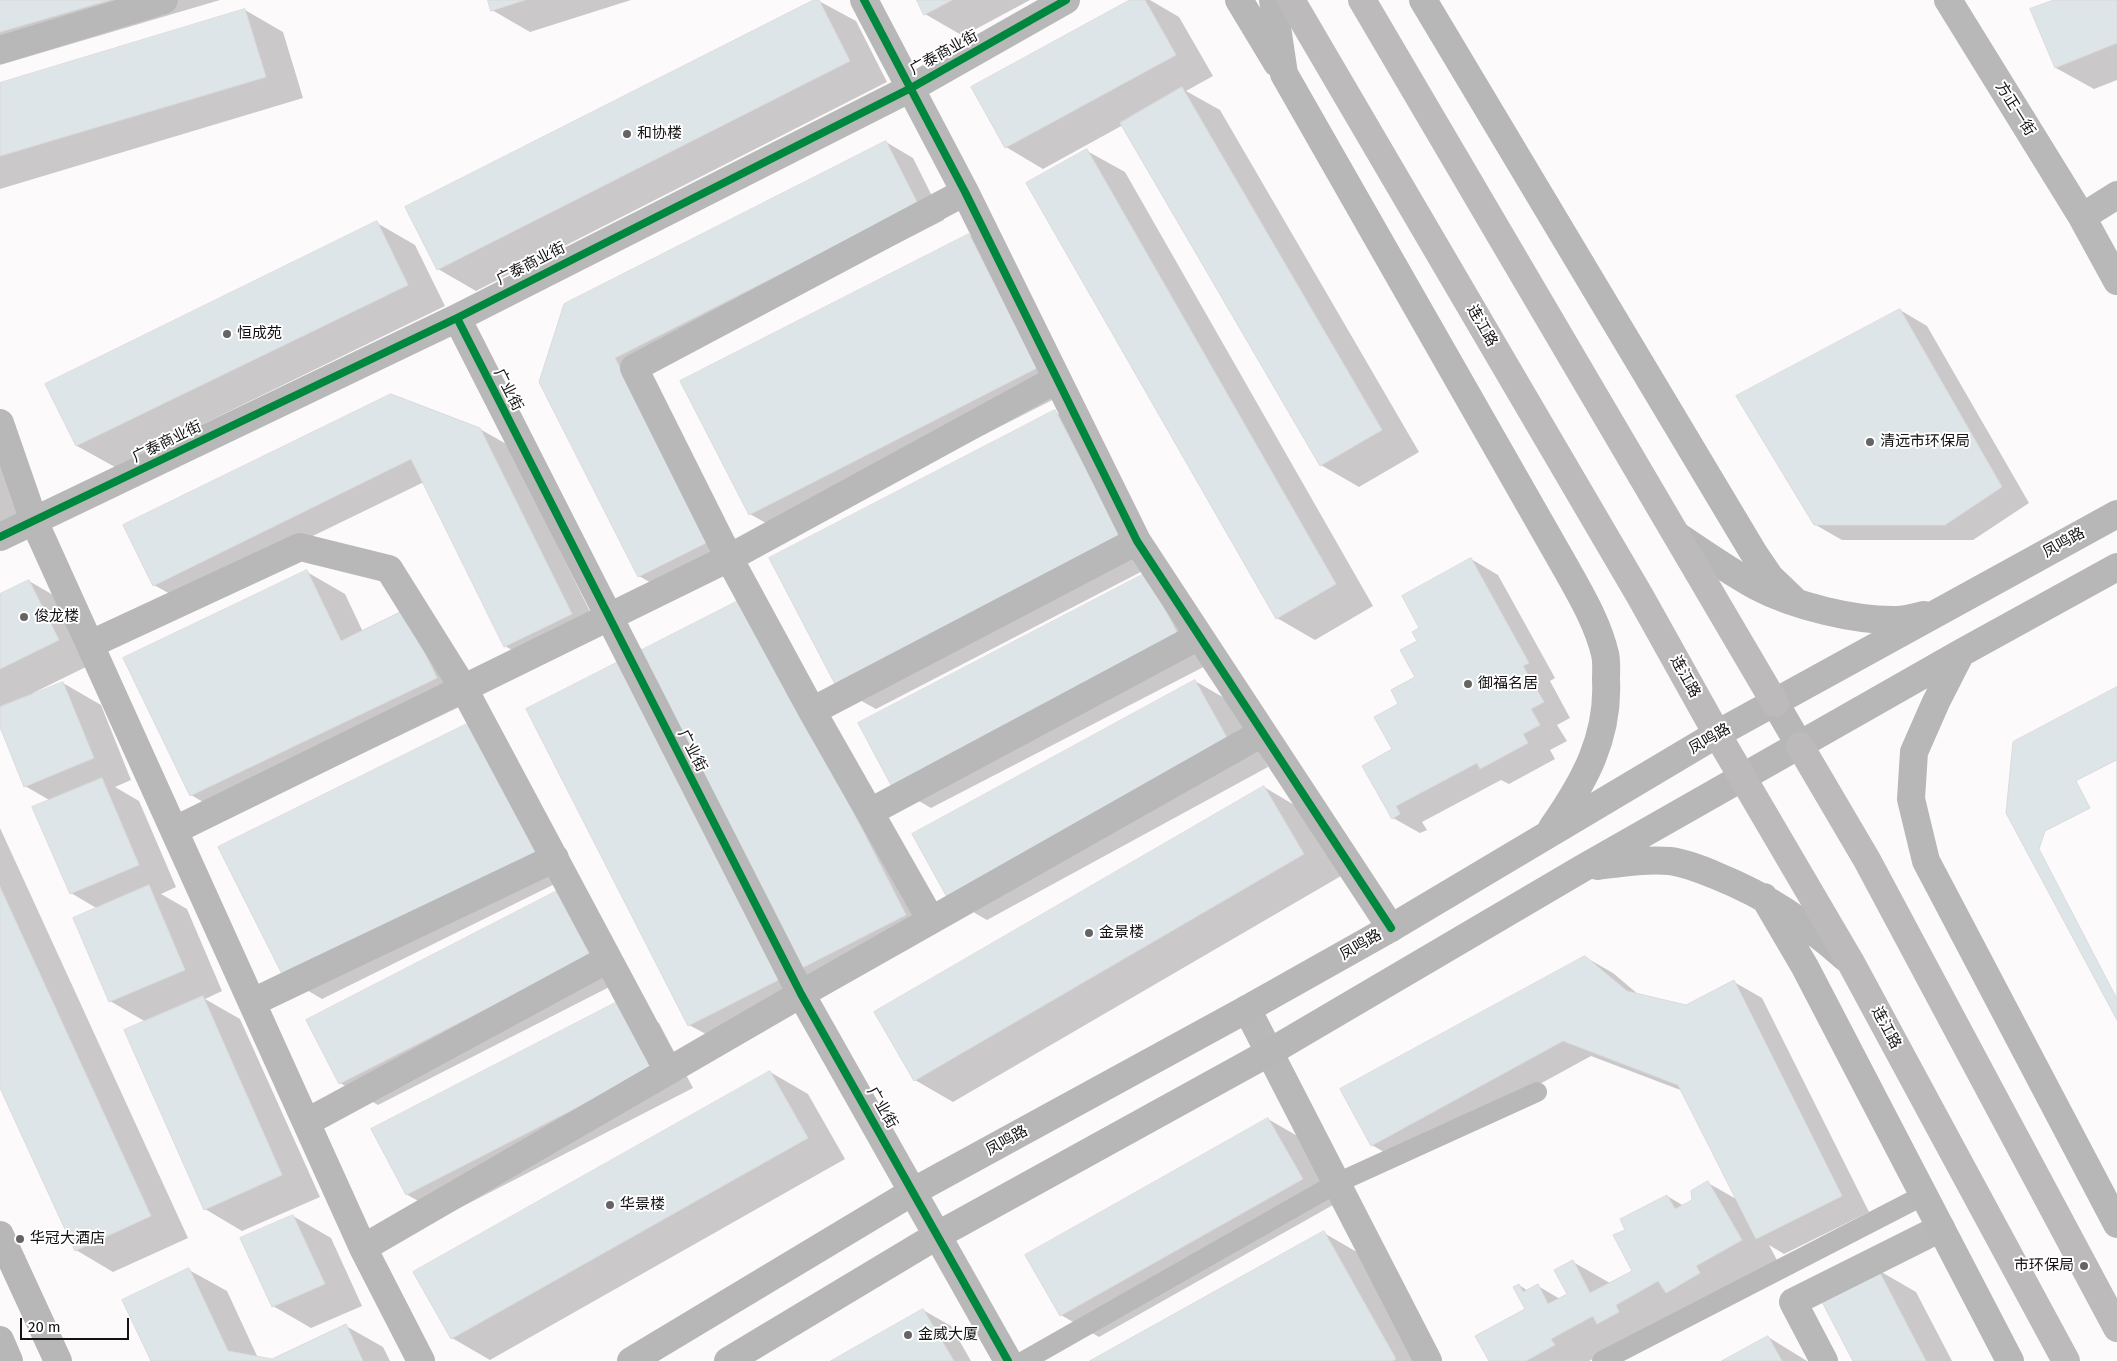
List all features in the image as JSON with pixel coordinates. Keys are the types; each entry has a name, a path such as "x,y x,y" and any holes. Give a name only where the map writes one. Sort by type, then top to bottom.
{"main road":[{"path":"1239,0 1284,74 1592,616 1605,655 1607,690 1602,731 1587,773 1575,795 1547,835"},
{"path":"1273,0 1284,74"},
{"name":"连江路","path":"1291,0 1640,596 1717,734 1850,961 2066,1361"},
{"path":"1362,0 1867,860 2117,1328"},
{"path":"1423,0 1753,552 1770,577 1796,602"},
{"name":"凤鸣路","path":"631,1361 914,1191 1391,928 1717,734 2117,514"},
{"path":"1678,536 1726,569 1758,587 1796,602 1841,615 1898,620 1938,613"},
{"path":"728,1361 938,1235 1270,1052 1583,868 1961,653 2117,567"},
{"path":"1961,653 1936,702 1914,752 1911,799 1926,861 2117,1224"},
{"path":"1583,868 1628,862 1671,861 1704,870 1764,897 1809,926 1850,961"},
{"path":"1764,897 1805,967 2010,1361"},
{"path":"0,1235 58,1361"},
{"path":"0,1340 9,1361"}],"street":[{"path":"0,50 164,0"},
{"path":"864,0 965,192 1137,541 1391,928"},
{"name":"广泰商业街","path":"0,537 456,318 910,88 1066,0"},
{"name":"方正一街","path":"1948,0 2082,217 2117,281"},
{"path":"931,920 812,711 729,558 634,368 965,192"},
{"path":"2082,217 2117,195"},
{"name":"广业街","path":"456,318 801,994 914,1191 1008,1361"},
{"path":"175,830 729,558 1057,379"},
{"path":"0,423 34,521 363,1248 421,1361"},
{"path":"812,711 1137,541"},
{"path":"91,644 300,547 389,569 464,689 668,1071"},
{"path":"870,812 1199,636"},
{"path":"363,1248 801,994 1262,733"},
{"path":"252,1002 555,858"},
{"path":"307,1122 608,959"},
{"path":"1247,1009 1427,1361"},
{"path":"1824,1361 1792,1302 1941,1228"}],"lane":[{"path":"1024,1361 1337,1183 1537,1092"},
{"path":"1602,1361 1924,1195"}],"building":[{"path":"0,0 110,0 0,32"},
{"path":"488,0 525,0 491,11"},
{"name":"和协楼","path":"814,0 819,0 850,61 437,270 405,207"},
{"path":"917,0 952,0 924,15"},
{"path":"1130,0 1145,0 1176,55 1005,148 971,87"},
{"path":"2054,0 2117,0 2117,43 2055,68 2030,9"},
{"path":"245,9 266,77 0,156 0,83"},
{"path":"1182,87 1382,430 1320,466 1120,123"},
{"path":"886,141 918,204 615,358 708,542 638,577 539,382 564,304"},
{"path":"1087,149 1336,584 1276,619 1026,183"},
{"name":"恒成苑","path":"377,221 408,285 76,446 45,384"},
{"path":"969,234 1037,368 749,515 680,381"},
{"name":"清远市环保局","path":"1900,309 2002,487 1945,525 1814,525 1736,396"},
{"path":"391,394 480,428 572,614 504,647 411,459 153,586 123,525"},
{"path":"1055,410 1123,540 837,688 769,558"},
{"name":"御福名居","path":"1471,558 1529,663 1523,666 1544,702 1531,709 1540,725 1523,734 1528,743 1480,769 1477,763 1396,806 1400,814 1392,819 1362,766 1392,749 1374,717 1398,704 1391,690 1415,677 1400,650 1417,641 1412,632 1419,628 1402,596"},
{"path":"307,570 341,641 404,610 437,678 190,796 123,658"},
{"path":"1146,573 1180,638 892,787 858,723"},
{"name":"俊龙楼","path":"29,580 59,640 0,669 0,594"},
{"path":"744,598 906,915 688,1026 526,709"},
{"path":"1195,680 1231,745 948,899 912,834"},
{"path":"63,682 94,758 24,787 0,727 0,707"},
{"path":"2117,687 2117,1020 2006,813 2013,742"},
{"path":"471,722 536,853 284,978 218,847"},
{"path":"2117,760 2117,999 2039,849 2045,831 2090,808 2076,781"},
{"path":"102,778 139,865 70,894 32,807"},
{"name":"金景楼","path":"1264,786 1304,854 914,1081 874,1012"},
{"path":"149,885 185,970 109,1002 73,918"},
{"path":"0,887 151,1216 75,1251 0,1088"},
{"path":"557,891 590,956 339,1084 306,1020"},
{"path":"1585,956 1627,991 1686,1005 1734,980 1842,1196 1756,1239 1678,1085 1563,1041 1371,1146 1340,1089"},
{"path":"203,996 282,1175 204,1210 124,1030"},
{"path":"621,1000 656,1067 406,1195 371,1129"},
{"name":"华景楼","path":"770,1071 808,1138 451,1339 413,1272"},
{"path":"1268,1118 1303,1179 1060,1316 1025,1255"},
{"path":"1708,1181 1742,1240 1696,1266 1700,1273 1666,1293 1658,1281 1616,1305 1619,1312 1597,1324 1593,1316 1551,1339 1555,1345 1526,1361 1489,1361 1475,1336 1525,1309 1513,1287 1519,1284 1523,1292 1538,1284 1548,1304 1567,1294 1554,1270 1573,1260 1590,1293 1632,1271 1613,1235 1625,1230 1620,1219 1667,1195 1675,1209 1692,1200 1691,1191"},
{"path":"293,1215 325,1284 272,1307 240,1238"},
{"path":"1324,1231 1396,1359 1392,1361 1090,1361"},
{"path":"189,1268 228,1351 272,1359 346,1324 363,1361 151,1361 122,1300"},
{"path":"1878,1269 1926,1361 1853,1361 1820,1298"},
{"name":"金威大厦","path":"923,1309 954,1361 831,1361"},
{"path":"1768,1336 1782,1361 1722,1361"}],"cycle path":[{"path":"864,0 965,192 1137,541 1391,928"},
{"path":"0,537 457,318 911,88 1066,0"},
{"path":"457,318 801,994 1008,1361"}],"place":[{"name":"和协楼","path":"627,134"},
{"name":"恒成苑","path":"227,334"},
{"name":"清远市环保局","path":"1870,442"},
{"name":"俊龙楼","path":"24,617"},
{"name":"御福名居","path":"1468,684"},
{"name":"金景楼","path":"1089,933"},
{"name":"华景楼","path":"610,1205"},
{"name":"华冠大酒店","path":"20,1239"},
{"name":"市环保局","path":"2084,1266"},
{"name":"金威大厦","path":"908,1335"}]}
